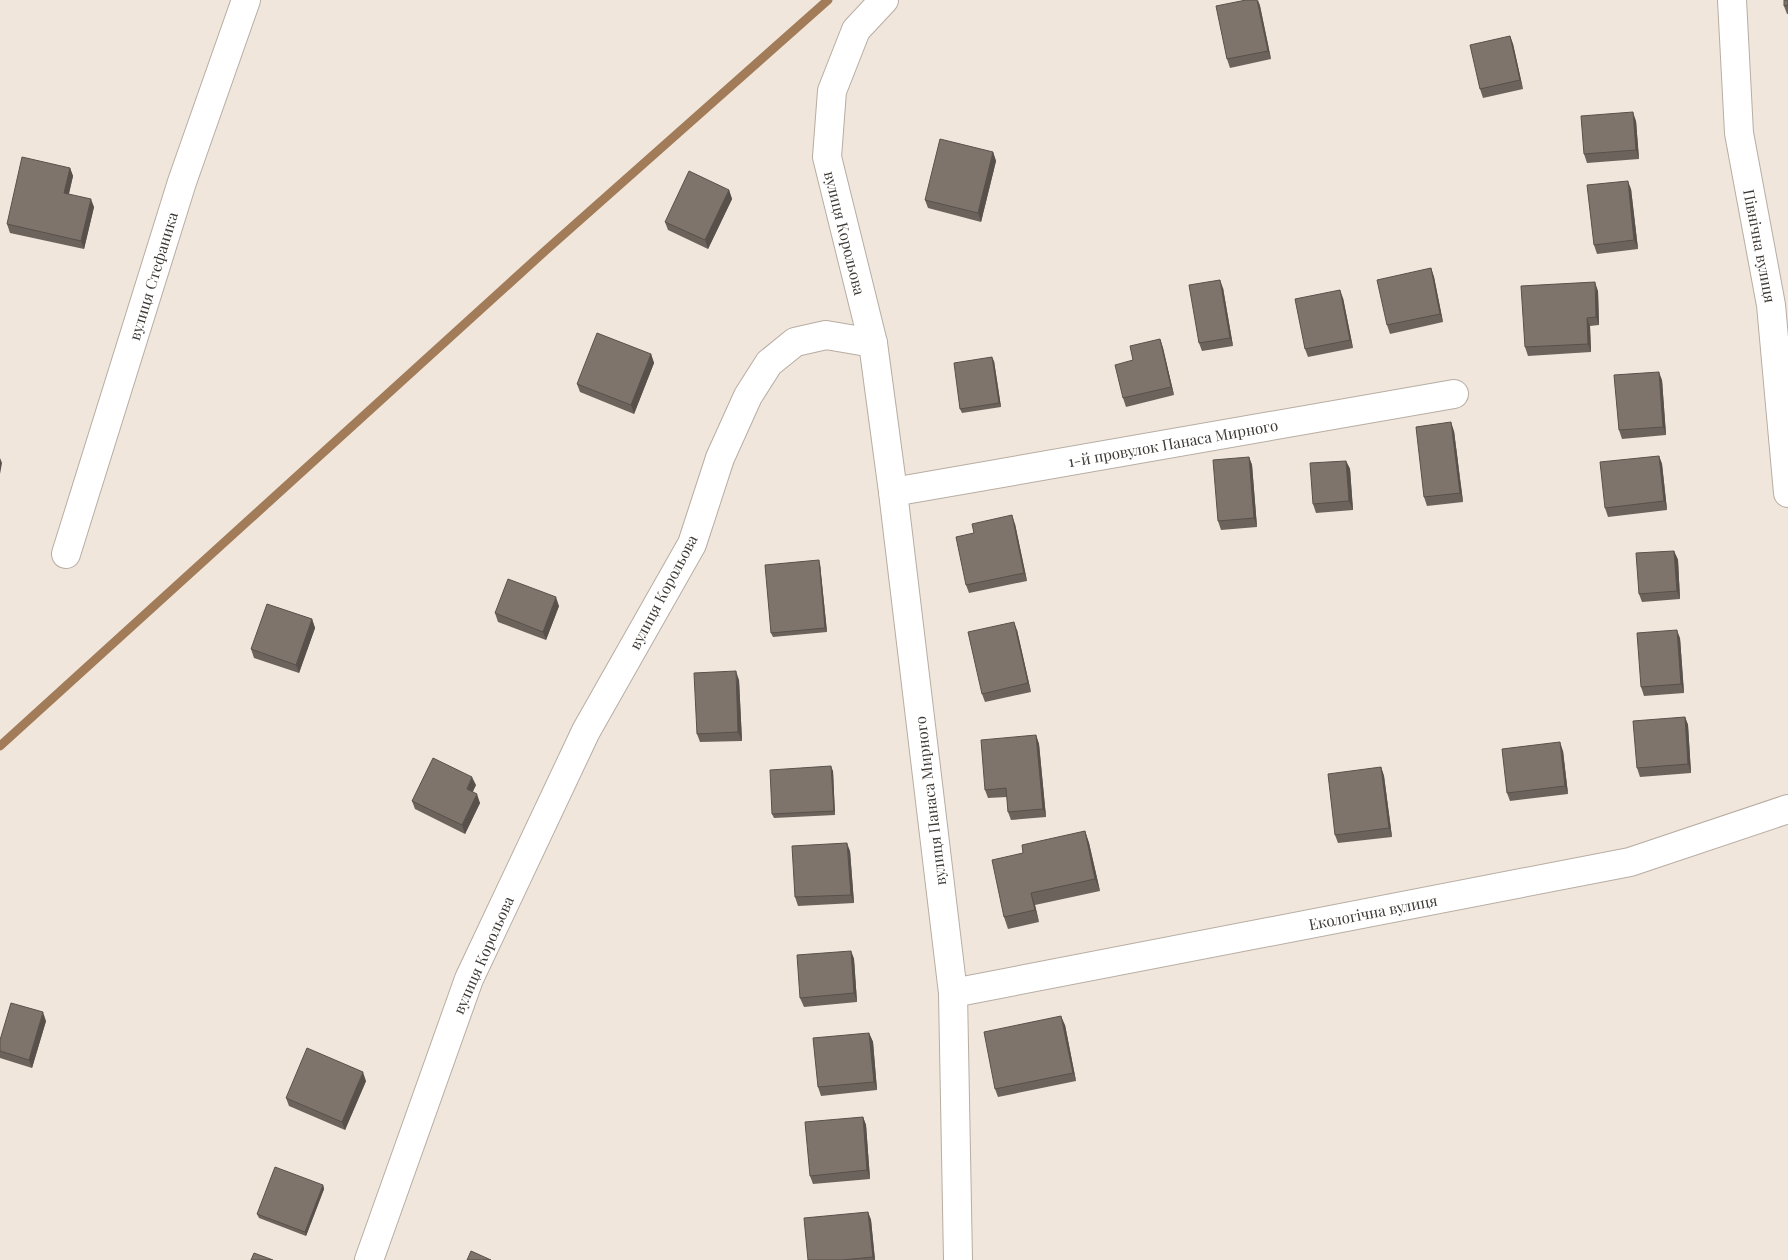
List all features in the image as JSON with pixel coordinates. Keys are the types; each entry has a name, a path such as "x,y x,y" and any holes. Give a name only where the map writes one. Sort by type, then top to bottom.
{"street":[{"name":"вулиця Стефаника","path":"66,554 182,182 246,0"},
{"name":"вулиця Корольова","path":"370,1260 469,979 586,732 692,544 720,458 748,396 769,363 795,342 826,335 873,343 827,157 832,91 856,30 884,0"},
{"name":"Північна вулиця","path":"1732,0 1739,133 1780,296 1788,493"},
{"name":"вулиця Панаса Мирного","path":"873,343 893,492 953,992 958,1260"},
{"name":"1-й провулок Панаса Мирного","path":"893,492 1454,394"},
{"name":"Екологічна вулиця","path":"953,992 1630,862 1788,809"}],"building":[{"path":"1246,0 1257,0 1268,51 1227,59 1216,6"},
{"path":"1784,0 1788,0 1788,5 1784,6"},
{"path":"1510,36 1520,80 1480,89 1470,45"},
{"path":"1633,112 1636,150 1584,154 1581,116"},
{"path":"940,139 993,152 978,213 925,200"},
{"path":"22,157 70,168 64,193 91,199 81,241 7,224"},
{"path":"689,171 729,190 705,240 665,222"},
{"path":"1628,181 1634,240 1594,245 1587,185"},
{"path":"1431,268 1440,314 1387,325 1377,280"},
{"path":"1220,280 1230,338 1199,343 1189,285"},
{"path":"1595,282 1596,317 1587,318 1588,344 1525,347 1521,286"},
{"path":"1340,290 1350,340 1305,349 1295,299"},
{"path":"597,333 651,354 631,405 577,384"},
{"path":"1160,339 1171,387 1123,398 1115,365 1133,360 1130,346"},
{"path":"992,357 999,403 960,409 954,363"},
{"path":"1659,372 1663,427 1619,430 1614,375"},
{"path":"1451,422 1460,493 1424,497 1416,427"},
{"path":"1659,456 1664,501 1605,508 1600,462"},
{"path":"1249,457 1254,518 1218,521 1213,460"},
{"path":"1346,461 1349,501 1313,504 1310,463"},
{"path":"1012,515 1024,573 966,585 956,537 974,533 972,524"},
{"path":"1674,551 1677,591 1639,594 1636,553"},
{"path":"819,560 825,628 771,633 765,565"},
{"path":"508,579 556,597 543,632 495,613"},
{"path":"267,604 312,619 296,665 251,649"},
{"path":"1014,622 1028,683 982,694 968,632"},
{"path":"1677,630 1681,684 1641,687 1637,633"},
{"path":"736,671 738,732 697,734 694,673"},
{"path":"1685,717 1688,764 1637,768 1633,721"},
{"path":"1036,735 1043,809 1008,812 1006,788 985,790 981,740"},
{"path":"1560,742 1565,786 1507,793 1502,749"},
{"path":"433,758 472,777 467,789 477,794 462,825 412,801"},
{"path":"831,766 834,811 772,814 770,770"},
{"path":"1381,767 1389,828 1335,835 1328,774"},
{"path":"1085,831 1095,879 1031,893 1035,910 1004,917 992,860 1023,853 1022,845"},
{"path":"847,843 851,895 795,897 792,846"},
{"path":"851,951 854,993 800,998 797,955"},
{"path":"11,1003 43,1012 29,1060 0,1051 0,1040"},
{"path":"1061,1016 1073,1073 995,1089 984,1032"},
{"path":"869,1033 874,1082 818,1087 813,1038"},
{"path":"307,1048 363,1072 342,1122 286,1098"},
{"path":"863,1117 867,1170 810,1176 805,1122"},
{"path":"275,1167 323,1185 305,1232 257,1214"},
{"path":"868,1212 873,1257 842,1260 808,1260 804,1218"},
{"path":"471,1251 491,1260 467,1260"},
{"path":"254,1253 273,1260 251,1260"}],"waterway":[{"path":"0,746 545,251 828,0"}]}
